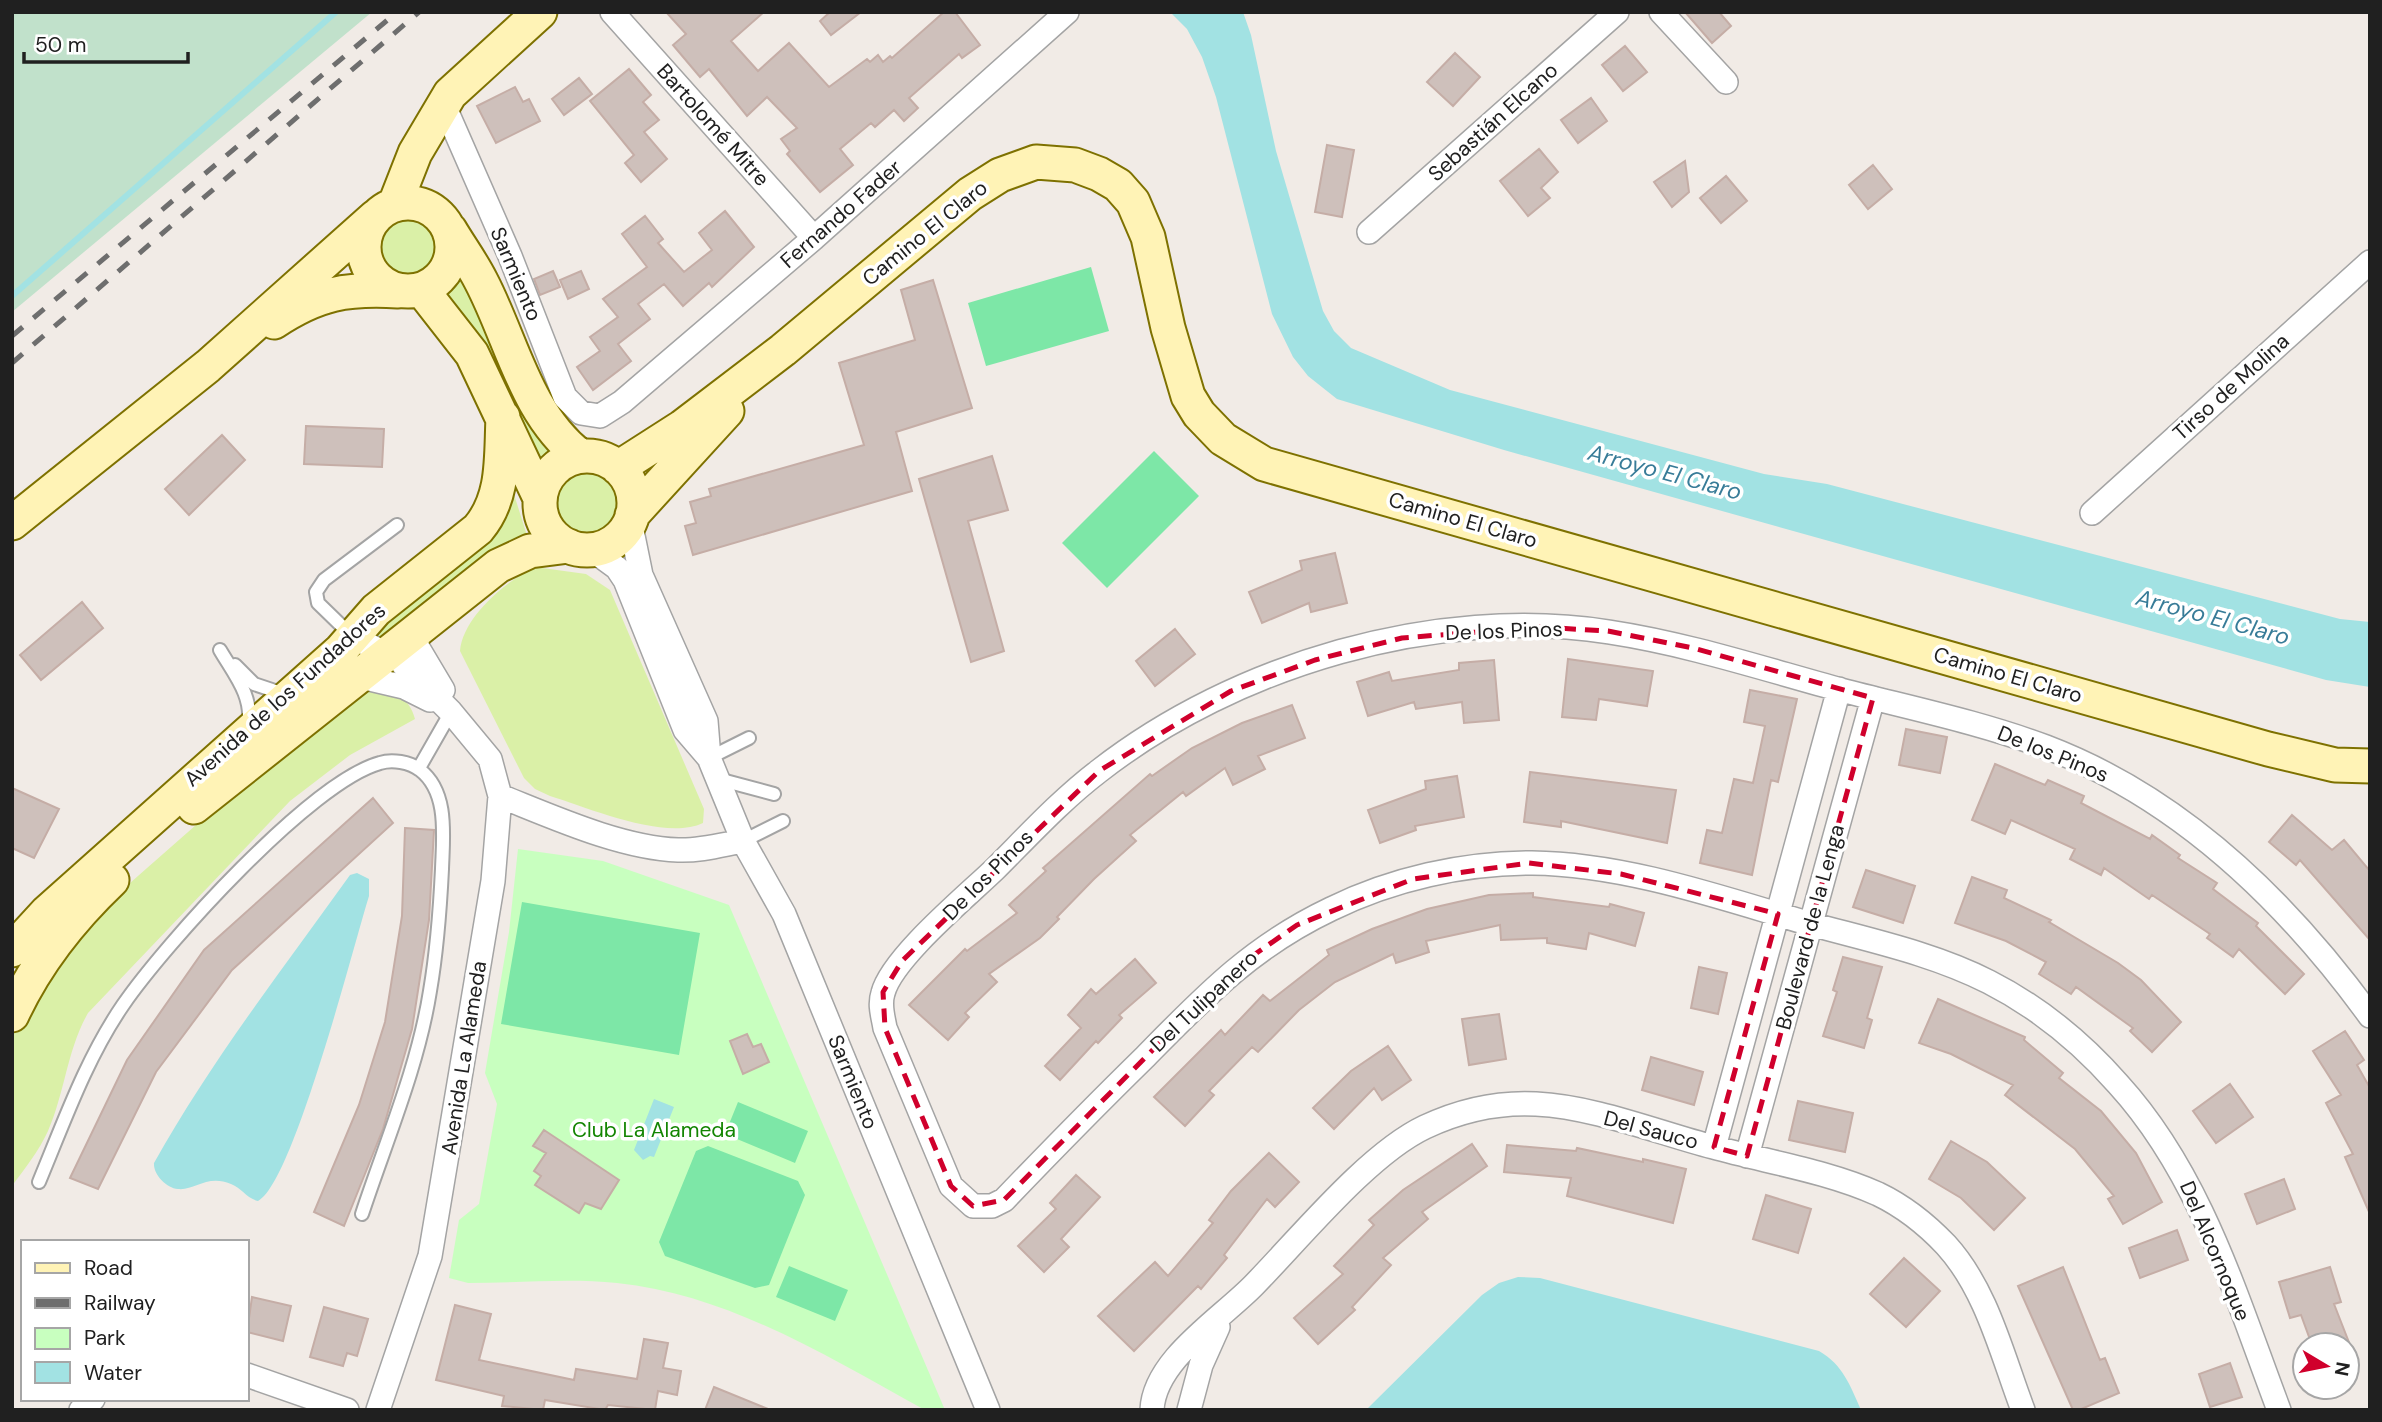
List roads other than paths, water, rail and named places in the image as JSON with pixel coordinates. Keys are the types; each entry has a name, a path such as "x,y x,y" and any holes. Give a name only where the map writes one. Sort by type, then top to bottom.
{"street":[{"path":"540,12 464,79 440,109 385,211 364,242 365,256 377,279 412,290 472,354 540,498 544,522 550,532 580,548 615,541 631,518 632,489 618,468 607,460 580,456 565,461 553,470 544,483 540,498"},
{"name":"Bartolomé Mitre","path":"612,12 814,238"},
{"name":"Fernando Fader","path":"610,411 814,238 1067,12"},
{"name":"Sebastián Elcano","path":"1369,232 1617,12"},
{"path":"1661,12 1726,82"},
{"path":"440,109 424,167 427,192 481,281 528,391 551,428 580,456"},
{"name":"Sarmiento","path":"440,109 510,256 565,397 581,413 590,416 610,411"},
{"name":"Camino El Claro","path":"618,468 682,427 783,350 970,194 999,175 1036,162 1075,165 1118,185 1133,202 1148,237 1168,328 1188,397 1211,428 1246,455 1264,464 2268,749 2335,765 2370,766"},
{"path":"12,523 208,366 385,211 410,202 425,205 444,221 452,258 436,282 412,290 358,288 319,299 283,317 208,366"},
{"name":"Tirso de Molina","path":"2092,513 2370,262"},
{"name":"Camino El Claro","path":"631,518 783,350"},
{"name":"Avenida de los Fundadores","path":"12,950 47,912 353,637 376,610 478,529 488,517 499,490 503,417"},
{"name":"Sarmiento","path":"631,518 641,575 706,721 709,758"},
{"name":"Sarmiento","path":"580,548 617,568 625,580 685,730 709,758 743,841 783,914 988,1410"},
{"name":"Avenida de los Fundadores","path":"12,1015 41,961 102,890 176,822 414,630 511,558 530,551 580,548"},
{"name":"De los Pinos","path":"974,1206 951,1186 885,1028 881,1007 883,992 902,961 1059,805 1099,771 1167,725 1231,691 1315,660 1402,638 1491,628 1586,629 1630,635 1693,648 1873,698 1941,713 2047,747 2108,776 2191,828 2283,909 2319,948 2370,1016"},
{"name":"Avenida La Alameda","path":"414,630 418,648 443,690 451,712"},
{"name":"Avenida La Alameda","path":"353,637 400,661 451,712 490,760 500,796 493,881 430,1256 378,1410"},
{"name":"Avenida La Alameda","path":"357,676 404,687 451,712"},
{"name":"Boulevard de la Lenga","path":"1714,1147 1839,689"},
{"name":"Boulevard de la Lenga","path":"1747,1156 1873,698"},
{"path":"500,796 583,826 663,849 692,850 743,841"},
{"name":"Del Tulipanero","path":"974,1206 992,1206 1004,1200 1201,1000 1247,958 1297,925 1361,895 1413,879 1464,869 1529,863 1559,864 1620,874 1810,924"},
{"name":"Del Alcornoque","path":"1810,924 1922,955 1991,983 2060,1028 2093,1057 2147,1119 2192,1190 2279,1410"},
{"name":"Del Sauco","path":"1152,1410 1156,1387 1173,1361 1228,1313 1374,1163 1397,1143 1455,1115 1506,1104 1561,1107 1747,1156 1869,1191 1893,1202 1928,1228 1947,1247 1971,1281 1987,1312 2023,1410"},
{"name":"Del Sauco","path":"1189,1410 1207,1348 1228,1313"},
{"path":"248,1375 269,1380 347,1410"}],"lane":[{"path":"353,637 318,603 316,592 324,580 397,525"},
{"path":"248,730 249,708 245,692 220,650 254,684 277,694 290,694"},
{"path":"419,768 451,712"},
{"path":"709,758 749,738"},
{"path":"38,1182 83,1075 122,1007 151,966 266,844 352,776 388,761 419,768 432,781 442,812 436,945 430,993 415,1057 362,1214"},
{"path":"718,779 774,794"},
{"path":"743,841 783,821"}],"water":[{"name":"Arroyo El Claro","path":"1170,12 1243,12 1251,35 1276,151 1323,311 1334,331 1351,348 1450,390 1764,474 1827,484 2340,619 2370,622 2370,687 2326,680 1504,450 1337,399 1308,376 1293,357 1272,314 1216,97 1202,57 1187,29"},
{"path":"357,873 369,879 369,896 305,1110 272,1185 258,1201 222,1181 184,1189 169,1186 158,1176 154,1163 176,1125 273,981 350,875"},
{"path":"654,1099 674,1107 654,1157 643,1160 634,1150"},
{"path":"1518,1277 1540,1278 1819,1351 1840,1369 1861,1410 1366,1410 1482,1295 1499,1283"}],"waterway":[{"path":"12,296 336,12"}],"railway":[{"path":"12,336 397,12"},
{"path":"12,363 419,12"}],"park label":[{"name":"Club La Alameda","path":"654,1130"}]}
